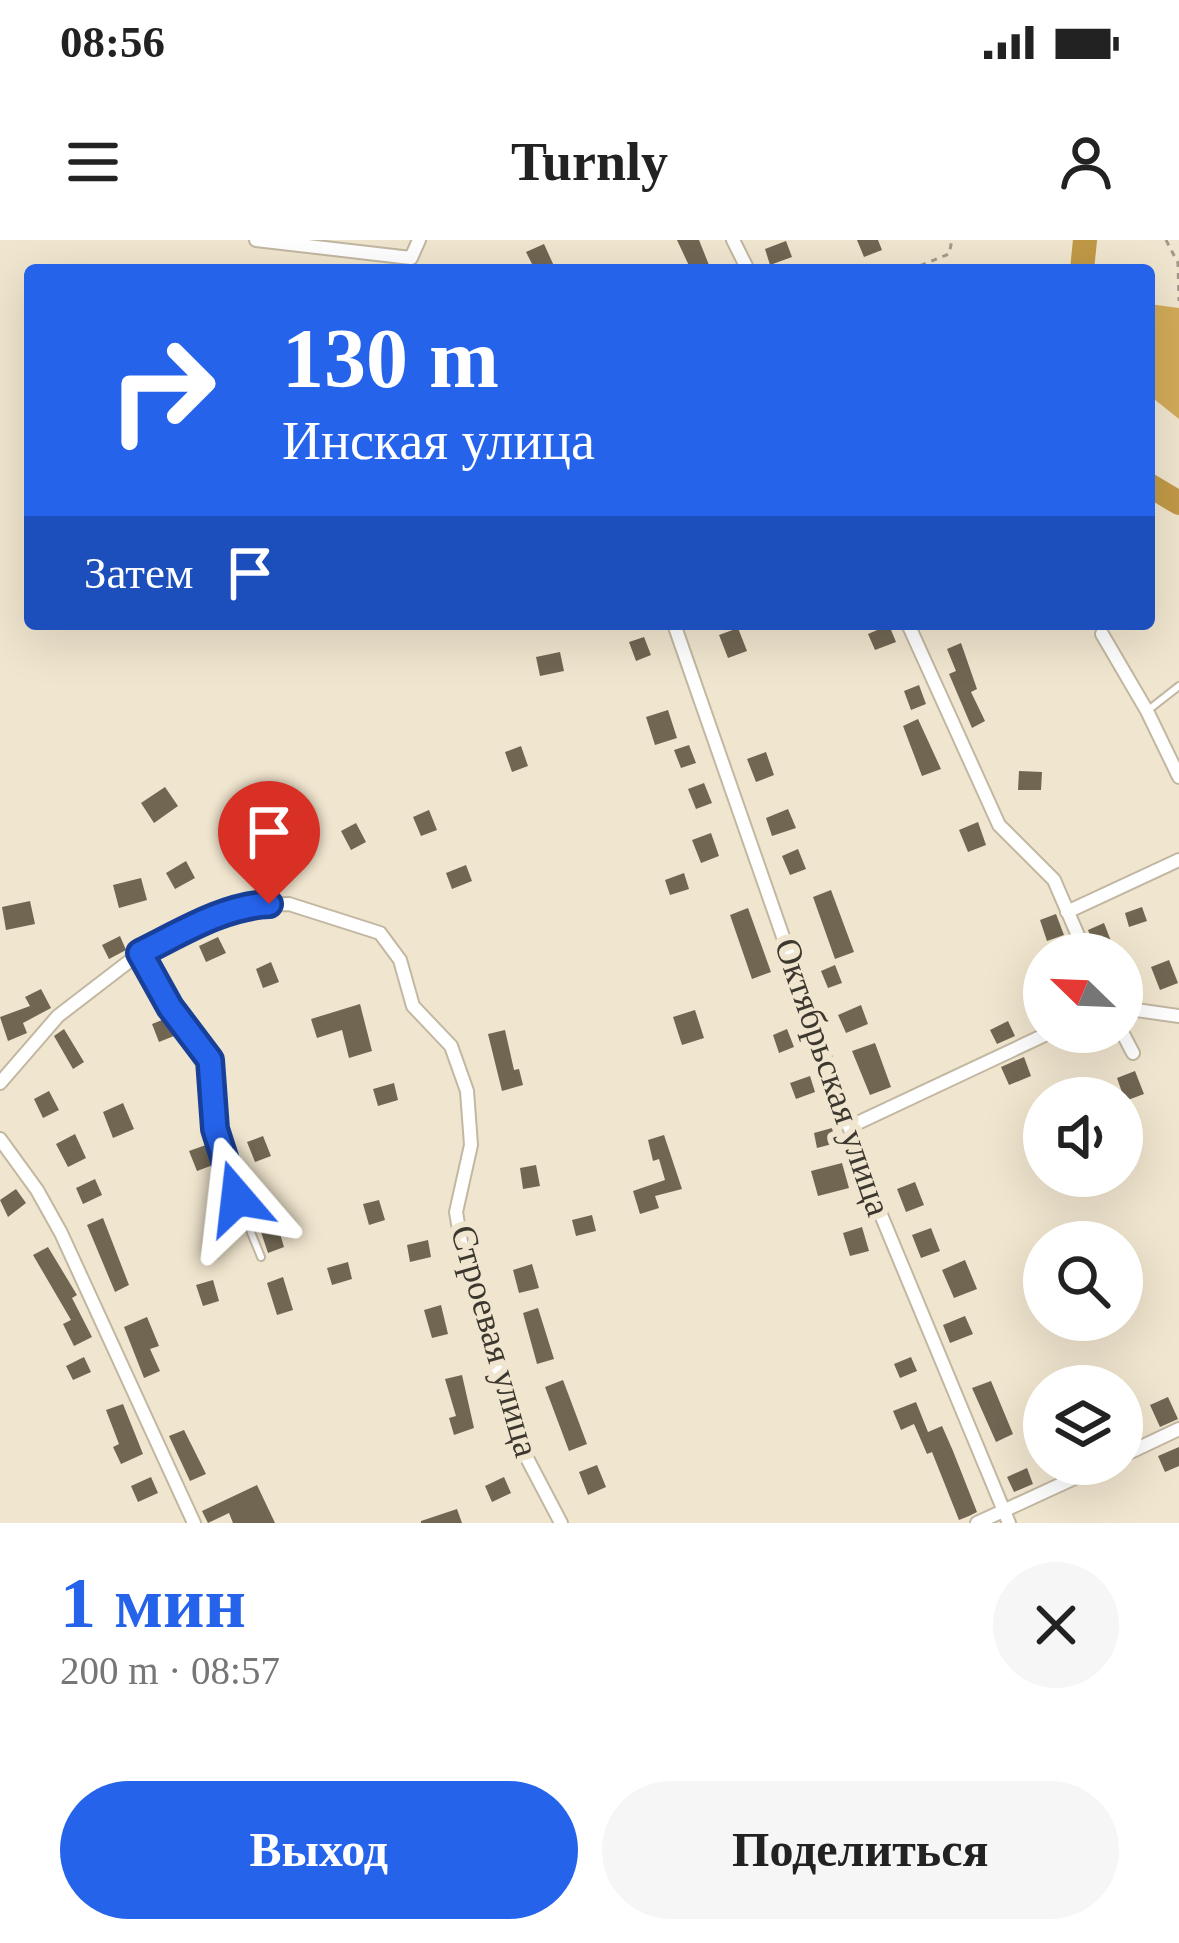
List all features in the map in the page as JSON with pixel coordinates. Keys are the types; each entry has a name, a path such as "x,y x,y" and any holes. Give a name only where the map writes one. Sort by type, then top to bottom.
{"street":[{"path":"256,240 411,258 416,264"},
{"path":"411,258 419,240"},
{"name":"Октябрьская улица","path":"676,630 874,1198 1006,1518"},
{"path":"911,630 999,825 1054,880 1076,933"},
{"path":"1102,634 1148,711 1179,777"},
{"path":"1067,913 1179,860"},
{"name":"Строевая улица","path":"0,1084 58,1016 140,953 245,905 289,904 380,933 400,961 413,1006 451,1046 467,1091 471,1145 456,1212 463,1254 518,1441 562,1523"},
{"path":"1143,1011 1179,1016"},
{"path":"849,1127 1023,1045"},
{"path":"0,1139 61,1233 194,1523"},
{"path":"1143,1446 1179,1429"},
{"path":"977,1523 1006,1518 1067,1485"}],"lane":[{"path":"1148,711 1179,686"},
{"path":"140,953 170,1007 210,1060 215,1129 261,1257"}],"path":[{"path":"924,264 949,254 952,240"},
{"path":"1166,240 1178,263 1179,301"}],"shaded area":[{"path":"1155,305 1179,308 1179,419 1155,400"}],"building":[{"path":"677,240 699,240 709,264 688,264"},
{"path":"857,240 878,240 882,250 864,257"},
{"path":"786,241 792,257 770,264 765,249"},
{"path":"544,244 553,264 532,264 526,252"},
{"path":"739,630 747,651 728,658 719,635"},
{"path":"891,630 896,642 875,650 868,634"},
{"path":"644,637 651,655 636,661 629,642"},
{"path":"961,643 977,689 971,692 985,721 972,728 949,674 956,671 947,649"},
{"path":"560,652 564,671 540,676 536,657"},
{"path":"919,685 926,704 911,710 904,691"},
{"path":"668,710 677,738 655,745 646,717"},
{"path":"918,719 941,769 922,776 903,726"},
{"path":"689,745 696,763 681,768 674,750"},
{"path":"521,746 528,766 512,772 505,752"},
{"path":"766,752 774,775 756,782 747,759"},
{"path":"1019,771 1042,772 1041,790 1018,790"},
{"path":"704,783 712,803 696,809 688,789"},
{"path":"165,787 178,806 154,823 141,803"},
{"path":"788,809 796,828 772,836 766,818"},
{"path":"429,810 437,830 421,836 413,817"},
{"path":"978,822 986,845 968,852 959,830"},
{"path":"356,823 366,842 351,850 341,831"},
{"path":"711,833 719,856 701,863 692,840"},
{"path":"798,849 806,869 790,875 782,856"},
{"path":"186,861 195,878 175,889 166,873"},
{"path":"466,865 472,881 452,889 446,873"},
{"path":"684,873 689,889 670,895 665,880"},
{"path":"141,878 147,900 119,908 113,885"},
{"path":"831,890 854,952 835,959 813,897"},
{"path":"30,901 35,924 6,930 2,907"},
{"path":"1142,907 1147,921 1129,927 1125,913"},
{"path":"748,908 771,972 752,979 730,915"},
{"path":"1056,914 1063,933 1044,933 1040,920"},
{"path":"1104,923 1108,933 1089,933"},
{"path":"120,936 126,950 109,959 102,945"},
{"path":"218,937 226,953 206,962 199,946"},
{"path":"1169,960 1178,983 1160,990 1151,967"},
{"path":"271,962 279,982 263,988 256,969"},
{"path":"835,965 842,983 828,988 821,971"},
{"path":"41,989 51,1008 23,1023 27,1033 8,1041 0,1017 30,1006 25,997"},
{"path":"360,1004 372,1051 349,1058 342,1030 317,1038 311,1019"},
{"path":"861,1005 868,1024 846,1033 838,1015"},
{"path":"695,1010 704,1038 682,1045 673,1017"},
{"path":"167,1018 174,1036 159,1042 152,1024"},
{"path":"1008,1021 1015,1036 997,1044 990,1030"},
{"path":"64,1029 84,1062 73,1069 54,1036"},
{"path":"787,1029 794,1047 779,1053 773,1035"},
{"path":"505,1030 514,1070 519,1069 523,1085 502,1091 488,1034"},
{"path":"875,1043 891,1087 870,1095 852,1051"},
{"path":"1024,1057 1031,1076 1009,1085 1001,1067"},
{"path":"810,1076 815,1092 796,1099 790,1083"},
{"path":"394,1083 398,1100 378,1106 373,1089"},
{"path":"49,1091 59,1110 43,1118 34,1099"},
{"path":"123,1103 134,1129 113,1138 103,1112"},
{"path":"832,1128 836,1143 817,1148 814,1133"},
{"path":"75,1134 86,1158 68,1167 56,1144"},
{"path":"664,1135 682,1189 655,1196 659,1208 640,1214 633,1191 665,1180 659,1159 653,1161 648,1140"},
{"path":"263,1136 271,1156 255,1162 247,1142"},
{"path":"206,1145 213,1165 197,1171 189,1151"},
{"path":"842,1163 849,1188 818,1196 811,1171"},
{"path":"536,1165 540,1186 523,1189 520,1168"},
{"path":"95,1179 102,1195 83,1204 76,1188"},
{"path":"915,1182 924,1205 906,1212 897,1189"},
{"path":"16,1189 26,1203 8,1217 0,1200"},
{"path":"379,1200 385,1220 369,1225 363,1204"},
{"path":"592,1215 596,1231 576,1236 572,1220"},
{"path":"103,1218 129,1285 115,1292 87,1225"},
{"path":"278,1227 284,1247 268,1253 261,1232"},
{"path":"862,1227 869,1251 850,1256 843,1233"},
{"path":"931,1228 940,1251 921,1258 912,1235"},
{"path":"428,1240 431,1257 410,1262 407,1245"},
{"path":"48,1247 77,1295 72,1298 92,1337 74,1346 63,1324 71,1320 33,1255"},
{"path":"965,1260 977,1289 954,1298 942,1270"},
{"path":"348,1262 352,1279 332,1285 327,1268"},
{"path":"532,1264 539,1288 519,1293 513,1270"},
{"path":"283,1277 293,1310 277,1315 267,1283"},
{"path":"213,1280 219,1301 203,1306 196,1285"},
{"path":"441,1305 448,1334 432,1338 424,1310"},
{"path":"538,1308 554,1359 537,1364 523,1313"},
{"path":"965,1316 973,1334 950,1343 943,1325"},
{"path":"147,1317 159,1346 150,1349 160,1371 144,1378 124,1327"},
{"path":"84,1357 91,1372 73,1380 66,1366"},
{"path":"911,1357 917,1371 900,1378 894,1364"},
{"path":"462,1375 474,1428 454,1435 449,1418 456,1416 445,1379"},
{"path":"563,1380 587,1444 569,1451 545,1387"},
{"path":"991,1381 1013,1434 996,1442 972,1388"},
{"path":"1168,1397 1178,1419 1160,1427 1150,1405"},
{"path":"916,1402 928,1432 942,1426 977,1512 959,1520 932,1452 927,1454 914,1424 901,1430 893,1411"},
{"path":"123,1404 143,1454 121,1464 106,1410"},
{"path":"184,1430 206,1474 190,1481 169,1436"},
{"path":"1179,1447 1179,1466 1165,1472 1158,1456"},
{"path":"597,1465 606,1487 588,1495 579,1472"},
{"path":"1023,1470 1023,1485 1031,1485 1014,1492 1007,1477"},
{"path":"151,1477 158,1493 138,1502 131,1486"},
{"path":"504,1477 511,1493 492,1502 485,1486"},
{"path":"257,1485 275,1523 233,1523 229,1513 208,1523 202,1511"},
{"path":"457,1509 462,1523 421,1523 421,1521"}],"waterway":[{"path":"1083,264 1085,240"},
{"path":"1155,489 1179,503"}],"route":[{"path":"237,1198 215,1129 210,1060 170,1007 140,953 222,913 269,904"}]}
